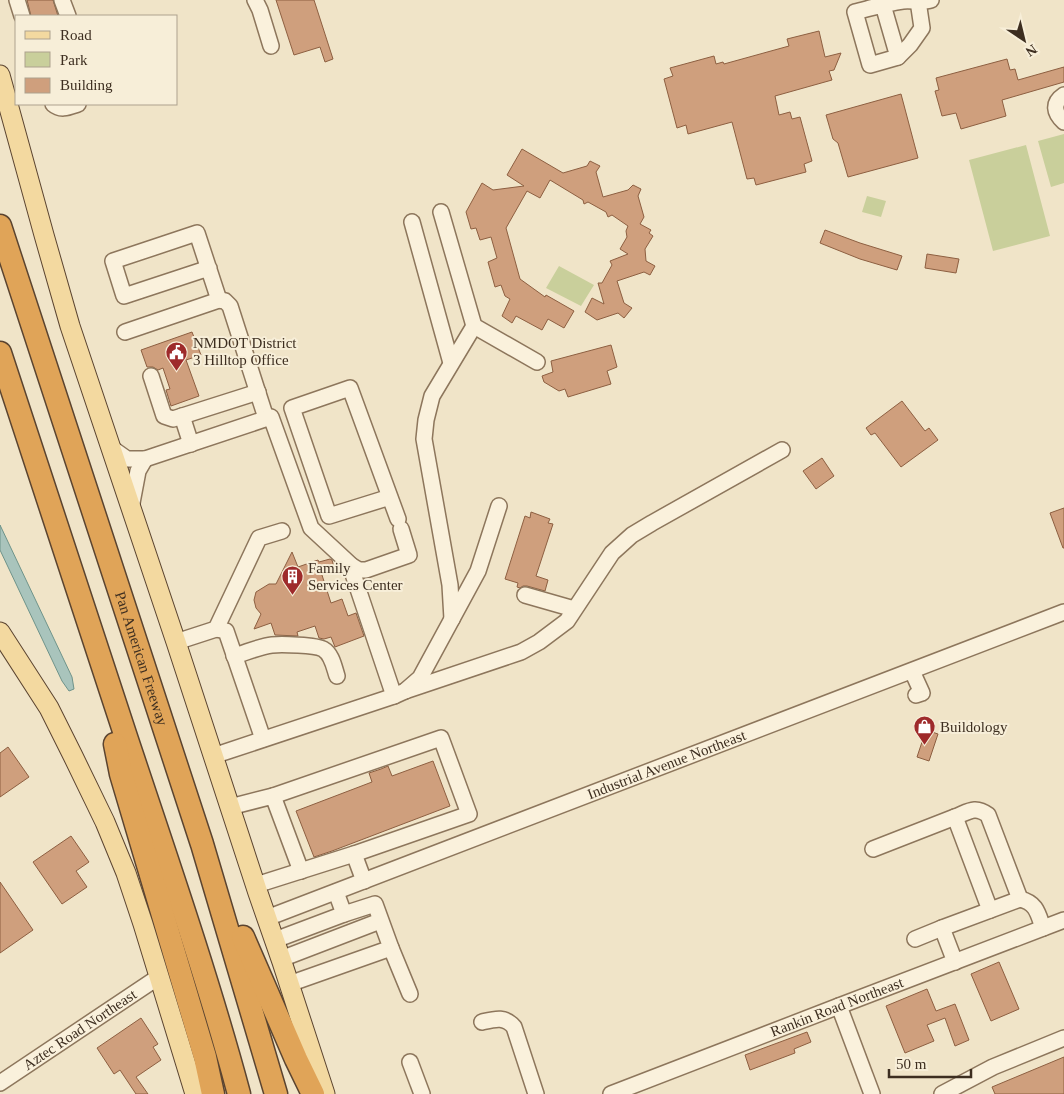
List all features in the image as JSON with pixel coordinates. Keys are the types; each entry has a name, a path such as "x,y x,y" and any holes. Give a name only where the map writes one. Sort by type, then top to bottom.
{"highway":[{"name":"Pan American Freeway","path":"0,226 202,844 276,1094"},
{"path":"0,353 88,626 177,892 228,1051 239,1094"},
{"path":"88,626 121,774 205,1057 213,1094"},
{"path":"202,844 313,1094"}],"main road":[{"path":"0,75 70,326 325,1094"},
{"path":"0,632 49,708 104,822 126,873 160,976 195,1094"}],"street":[{"path":"17,0 22,15"},
{"path":"62,0 68,15"},
{"path":"255,0 260,10 270,46"},
{"path":"904,0 925,1 922,28 910,45 898,57 870,66 855,12 904,0"},
{"path":"883,5 898,57"},
{"path":"1064,95 1057,102 1056,108 1058,117 1064,122"},
{"path":"54,105 65,109 75,105"},
{"path":"441,212 474,326 537,362"},
{"path":"412,222 451,363"},
{"path":"209,268 124,296 113,262 197,233 209,268 219,300"},
{"path":"125,332 219,300 225,301 230,306 266,418"},
{"path":"452,619 450,584 424,439 426,420 432,396 474,326"},
{"path":"151,376 164,416 174,419 258,392"},
{"path":"110,447 127,459 145,459 271,417 311,528 352,566 359,570 366,570 409,555 390,497 350,388 292,408 329,516 390,497"},
{"path":"182,416 191,444"},
{"path":"212,756 521,652 539,642 567,621 612,553 632,535 782,450"},
{"path":"130,508 138,471 145,459"},
{"path":"400,693 420,678 478,571 499,506"},
{"path":"216,629 259,538 282,531"},
{"path":"352,566 353,574 400,693"},
{"path":"525,595 574,610"},
{"name":"Industrial Avenue Northeast","path":"267,918 1064,612"},
{"path":"176,642 216,629 226,631 263,739"},
{"path":"234,656 271,645 322,648 332,660 337,676"},
{"path":"912,670 922,693 916,695"},
{"path":"230,807 308,785 441,738 469,814 256,886"},
{"path":"273,796 301,871"},
{"path":"873,849 976,809 983,811 988,815 1020,899"},
{"path":"955,817 990,910"},
{"path":"354,854 364,881"},
{"path":"336,892 344,914"},
{"path":"915,939 1020,899 1027,900 1034,906 1043,928"},
{"path":"275,940 375,904 380,921 410,994"},
{"name":"Rankin Road Northeast","path":"612,1094 1064,920"},
{"path":"281,958 380,921"},
{"path":"942,928 955,962"},
{"path":"289,984 391,948"},
{"name":"Aztec Road Northeast","path":"0,1083 160,976"},
{"path":"839,1006 872,1094"},
{"path":"482,1022 502,1018 514,1027 536,1094"},
{"path":"942,1094 993,1067 1064,1038"},
{"path":"410,1062 422,1094"}],"green space":[{"path":"1064,134 1064,183 1051,187 1038,141"},
{"path":"1026,145 1050,236 993,251 969,160"},
{"path":"867,196 886,201 881,217 862,212"},
{"path":"559,266 594,285 581,306 546,288"}],"water":[{"path":"0,525 72,677 74,689 69,691 62,681 0,550"}],"building":[{"path":"27,0 53,0 58,15 31,15"},
{"path":"276,0 314,0 333,59 325,62 320,47 294,55"},
{"path":"819,31 825,57 841,53 834,70 829,71 832,80 775,96 779,115 790,112 792,119 800,117 812,161 804,164 806,172 756,185 754,178 747,179 732,122 688,134 686,125 677,128 664,79 673,76 670,68 714,56 716,64 723,62 724,64 789,46 787,39"},
{"path":"1007,59 1010,70 1015,69 1018,80 1064,67 1064,82 1002,100 1006,116 961,129 956,113 942,116 935,91 939,90 936,78"},
{"path":"901,94 918,158 848,177 838,143 833,139 826,115"},
{"path":"522,149 563,173 587,166 590,161 600,166 596,172 603,197 628,190 633,185 641,189 638,196 644,217 640,224 651,230 649,233 653,236 645,249 646,261 655,266 650,275 644,272 617,281 624,303 632,308 624,318 618,313 597,320 585,312 592,298 604,304 598,283 602,283 612,265 610,261 628,254 620,249 627,237 626,231 628,226 612,215 608,217 606,212 588,202 584,204 583,200 550,180 540,198 527,191 506,228 520,279 545,297 546,295 574,311 564,328 548,319 542,330 516,316 512,323 502,316 510,299 505,296 501,285 495,287 488,262 497,258 491,237 480,240 476,228 471,229 466,212 482,183 493,190 524,186 507,175"},
{"path":"825,230 902,256 897,270 860,259 820,243"},
{"path":"927,254 959,259 956,273 925,268"},
{"name":"NMDOT District 3 Hilltop Office","path":"192,332 201,355 186,360 199,396 171,406 166,390 170,389 163,368 158,370 153,367 147,367 141,350"},
{"path":"611,345 617,367 607,371 611,384 568,397 565,389 559,391 544,382 542,376 553,372 551,361"},
{"path":"902,401 925,431 929,428 938,440 901,467 875,433 871,435 866,428"},
{"path":"822,458 834,476 816,489 803,471"},
{"path":"1064,508 1064,548 1063,548 1050,513"},
{"path":"531,512 550,519 548,523 553,524 536,576 548,580 545,591 527,586 520,588 517,587 518,583 505,579 525,516 530,518"},
{"name":"Family Services Center","path":"292,552 298,567 318,560 319,562 332,560 334,567 321,572 331,603 342,599 348,616 356,613 364,636 335,647 331,637 319,638 315,626 297,632 298,636 275,635 271,623 254,629 261,614 256,608 254,600 256,592 269,584 276,584"},
{"path":"926,730 938,734 929,761 917,757"},
{"path":"8,747 29,777 0,797 0,753"},
{"path":"433,761 450,806 314,857 296,811 372,782 369,773 388,766 392,776"},
{"path":"71,836 89,862 76,871 87,887 62,904 33,862"},
{"path":"0,882 33,930 0,953"},
{"path":"999,962 1019,1009 991,1021 971,974"},
{"path":"927,989 936,1011 955,1004 969,1040 955,1046 945,1018 927,1025 934,1041 905,1053 886,1006"},
{"path":"141,1018 158,1044 153,1047 161,1060 136,1077 148,1094 136,1094 120,1070 114,1074 97,1048"},
{"path":"807,1032 811,1042 794,1049 795,1053 750,1070 745,1055"},
{"path":"1064,1057 1064,1094 995,1094 992,1087"}],"place":[{"name":"NMDOT District 3 Hilltop Office","path":"177,371"},
{"name":"Family Services Center","path":"292,596"},
{"name":"Buildology","path":"924,746"}]}
